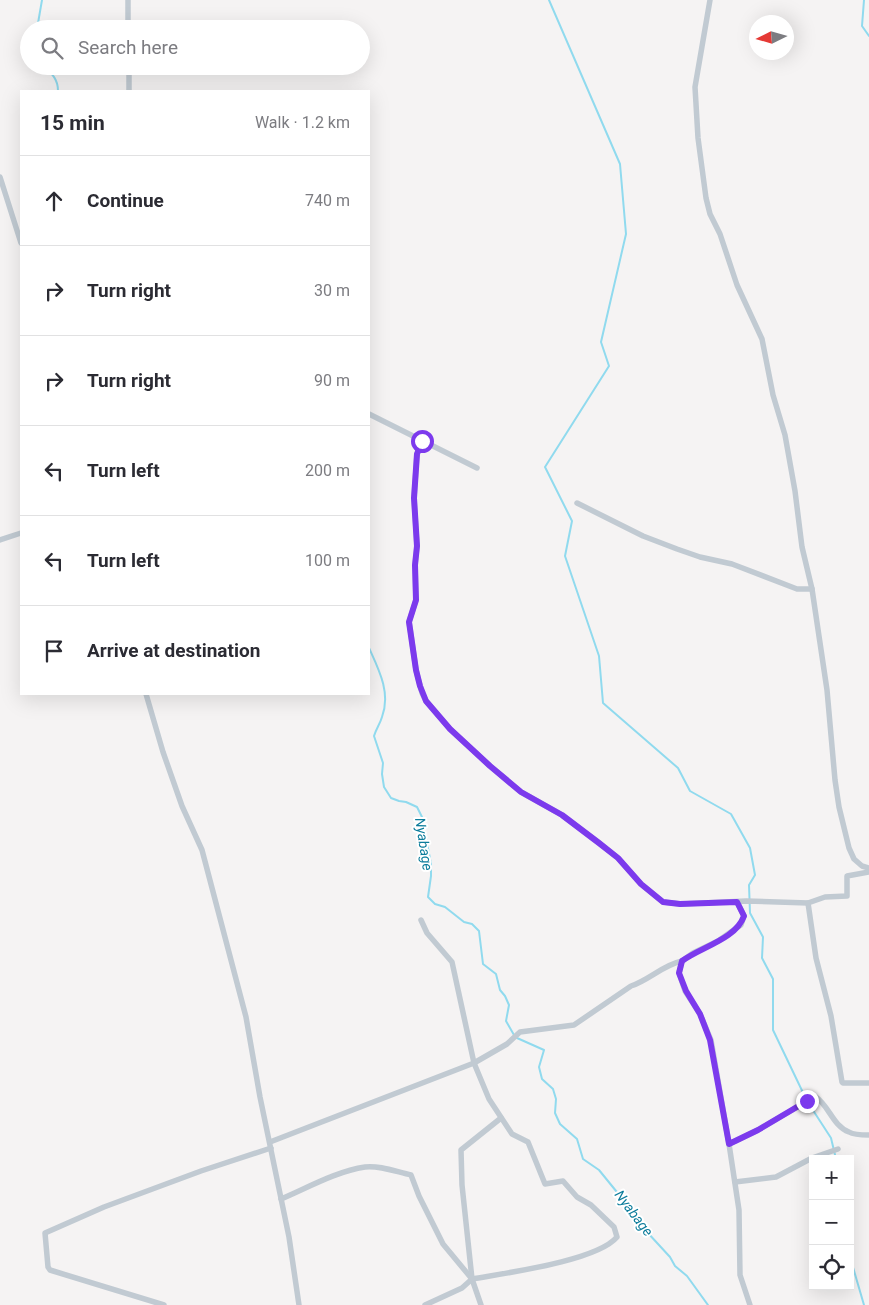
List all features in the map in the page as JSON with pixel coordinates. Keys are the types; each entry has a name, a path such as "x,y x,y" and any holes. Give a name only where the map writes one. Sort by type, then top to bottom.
{"street":[{"path":"128,0 128,20"},
{"path":"710,0 695,87 698,138 706,198 710,214 720,234 737,285 762,339 773,395 785,435 802,547 812,589 827,690 834,770 840,807 849,848 854,859 869,870"},
{"path":"129,75 129,90"},
{"path":"0,177 20,239"},
{"path":"370,415 477,468"},
{"path":"422,441 417,454 414,498 417,546 415,565 416,600 409,622 420,686 426,701 450,729 521,792 562,815 618,858 641,884 663,902 680,904 737,902 808,903 825,897 847,896 847,876 869,870"},
{"path":"577,504 643,536 676,549 755,572 797,589 812,589"},
{"path":"0,540 20,533"},
{"path":"146,695 163,752 182,806 202,850 246,1017 260,1097 289,1236 299,1305"},
{"path":"164,1305 50,1270 48,1267 45,1233 104,1207 271,1145 474,1063 507,1044 520,1032 574,1025 631,986 673,963 682,961 693,953 718,941 741,925 744,916 737,902"},
{"path":"808,903 816,958 831,1016 842,1082 869,1083"},
{"path":"420,920 427,933 452,962 474,1063 489,1099 512,1134 528,1142 545,1184 563,1181 577,1197 591,1205 614,1227 617,1237 612,1243 597,1251 565,1261 472,1279 462,1288 425,1305"},
{"path":"682,961 679,973 682,982 700,1014 710,1040 740,1217 740,1274 750,1305"},
{"path":"729,1144 816,1097 823,1103 838,1125 849,1132 869,1136"},
{"path":"481,1305 472,1279 462,1185 461,1150 501,1118"},
{"path":"735,1182 776,1177 812,1158 838,1149"},
{"path":"281,1199 341,1174 366,1167 411,1175 419,1196 443,1244 472,1279"}],"waterway":[{"name":"Nyabage","path":"39,20 42,0"},
{"path":"549,0 620,164 626,234 601,342 609,366 545,467 572,521 565,556 599,656 603,703 678,768 690,791 731,814 750,848 755,875 749,885 750,913 763,937 762,958 773,979 773,1030 807,1101 831,1138 835,1155"},
{"path":"864,0 862,26 869,36"},
{"name":"Nyabage","path":"52,75 57,83 58,90"},
{"name":"Nyabage","path":"370,650 383,682 385,699 381,720 374,736 383,763 384,787 391,798 417,807 422,817 431,864 428,897 435,904 445,907 464,922 472,924 479,931 483,964 496,974 500,990 509,1005 506,1021 514,1035"},
{"name":"Nyabage","path":"517,1038 544,1050 539,1067 542,1079 553,1089 556,1099 555,1113 560,1124 577,1139 583,1159 599,1170 625,1202 633,1208 647,1232 670,1257 675,1266 687,1276 708,1305"},
{"path":"854,1271 864,1305"}],"route":[{"path":"422,441 417,454 414,498 417,546 415,565 416,600 409,622 416,670 426,701 450,729 490,766 521,792 562,815 599,843 618,858 641,884 663,902 669,904 737,902 744,916 741,925 718,941 693,953 682,961 679,973 686,991 700,1014 710,1040 729,1144 758,1130 807,1101"}]}
